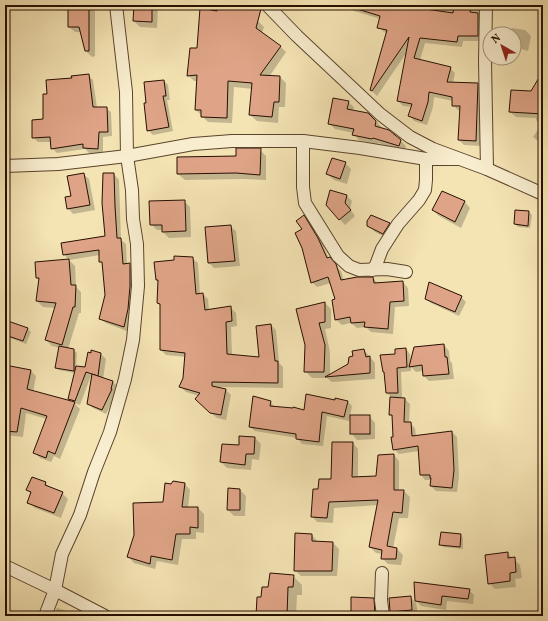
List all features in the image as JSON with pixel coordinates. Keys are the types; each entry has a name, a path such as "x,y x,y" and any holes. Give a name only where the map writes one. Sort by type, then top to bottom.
{"street":[{"path":"45,616 55,590 62,554 80,515 94,472 110,432 125,379 133,340 138,286 137,244 127,156 126,92 116,5"},
{"path":"267,5 297,36 380,114 419,143 487,169 543,194"},
{"path":"486,5 485,61 487,169"},
{"path":"303,141 303,187 306,203 338,256 349,266 359,270 387,269 406,272"},
{"path":"5,166 58,164 127,156 210,142 303,141 426,158 458,159"},
{"path":"372,270 382,249 398,224 419,200 425,190 426,158"},
{"path":"5,566 106,616"},
{"path":"382,573 381,600 383,616"}],"building":[{"path":"68,5 89,5 89,51 85,51 79,27 68,27"},
{"path":"134,5 152,5 152,22 133,21"},
{"path":"219,5 248,5 261,9 256,28 281,46 260,75 280,76 279,102 274,102 272,117 249,115 252,83 228,81 227,118 201,117 201,110 195,110 197,75 187,76 190,48 197,48 200,8 217,11"},
{"path":"354,5 408,5 453,13 454,5 471,5 470,12 478,13 478,36 458,36 457,42 420,38 414,58 451,67 447,82 478,83 476,141 458,140 460,106 452,106 452,97 429,92 428,102 422,121 408,116 412,104 397,101 409,37 372,91 370,90 387,30 377,28 380,16 354,8"},
{"path":"543,71 543,114 509,112 511,90 531,91"},
{"path":"89,74 93,107 107,107 108,132 99,132 98,149 83,148 83,144 51,149 50,137 32,138 32,120 43,119 43,94 47,94 46,80 72,78 71,76"},
{"path":"164,80 166,96 163,96 169,127 147,131 144,103 146,103 144,82"},
{"path":"333,98 349,101 347,109 368,113 376,121 375,126 389,130 401,140 399,146 373,138 352,135 354,129 328,124"},
{"path":"236,148 261,148 260,175 236,173 177,174 177,157 236,156"},
{"path":"332,158 346,162 340,179 326,174"},
{"path":"84,173 90,205 67,209 65,197 71,196 67,176"},
{"path":"103,173 114,173 117,238 121,238 123,264 130,263 128,309 124,327 99,319 105,295 102,262 99,262 99,250 63,255 61,243 105,236 102,203"},
{"path":"330,190 347,195 345,203 351,210 339,220 326,205"},
{"path":"442,191 465,201 455,222 432,210"},
{"path":"185,200 186,231 162,232 162,225 150,225 149,201"},
{"path":"515,210 529,211 528,226 514,224"},
{"path":"304,215 318,238 327,258 330,257 336,264 341,280 357,277 373,277 374,283 403,281 404,301 390,302 388,329 364,327 365,322 351,323 350,317 335,320 332,300 335,299 328,277 311,283 302,248 295,233 302,229 296,221"},
{"path":"371,215 390,223 383,234 367,226 367,221"},
{"path":"231,225 235,261 208,263 205,227"},
{"path":"174,256 193,257 196,294 203,293 205,310 231,306 232,321 226,322 227,354 259,357 256,326 271,324 275,361 278,361 278,383 212,382 212,386 226,389 221,415 210,413 195,399 200,393 179,387 183,378 185,353 160,350 160,304 157,303 158,280 156,280 154,262 174,260"},
{"path":"69,259 71,285 76,285 75,307 73,307 62,345 45,340 56,303 36,301 39,278 36,278 35,262"},
{"path":"429,282 462,296 455,312 425,299"},
{"path":"325,302 325,322 319,323 325,345 324,372 304,372 305,345 296,309"},
{"path":"5,320 28,328 23,341 5,335"},
{"path":"444,344 449,374 423,376 422,365 409,367 414,347"},
{"path":"59,346 74,349 74,371 55,368"},
{"path":"406,348 407,367 397,368 398,393 386,393 384,372 380,355 395,354 395,349"},
{"path":"364,349 366,357 370,356 370,373 325,377 348,364 349,357 353,356 352,351"},
{"path":"91,350 101,353 98,376 86,372 75,401 68,399 76,366 85,367 88,352 91,353"},
{"path":"5,365 31,370 27,389 75,402 55,454 48,451 46,458 33,453 47,416 21,408 17,432 5,431"},
{"path":"92,374 113,381 112,389 102,410 87,404"},
{"path":"306,394 348,401 344,417 322,412 319,442 296,439 296,434 249,427 253,396 271,401 270,406 293,407 304,410"},
{"path":"390,397 405,398 404,422 411,422 412,436 452,431 454,470 452,488 430,486 430,475 420,475 418,446 393,450 391,437 393,437 392,415 389,415"},
{"path":"350,415 370,415 370,434 350,434"},
{"path":"239,436 255,437 254,454 246,454 245,465 220,462 222,444 239,445"},
{"path":"332,442 353,442 352,477 376,476 378,455 394,454 394,490 404,490 402,513 393,512 387,546 397,548 396,559 381,559 382,550 369,547 378,500 329,502 327,518 311,517 313,489 318,489 319,479 331,479"},
{"path":"32,477 46,482 45,485 63,492 54,513 27,503 31,492 26,490"},
{"path":"173,481 185,483 182,507 198,507 198,528 190,527 190,534 176,534 172,560 151,556 150,564 127,557 134,535 133,503 163,502 165,483 171,484"},
{"path":"228,488 240,489 240,510 227,510"},
{"path":"441,532 461,534 460,547 439,545"},
{"path":"295,533 312,534 312,541 333,542 332,571 294,571"},
{"path":"508,552 508,558 515,557 516,572 510,573 510,581 488,584 485,555"},
{"path":"270,573 294,575 293,587 288,587 287,616 256,616 257,597 261,597 262,587 268,587"},
{"path":"414,582 470,589 468,599 442,596 441,605 415,601"},
{"path":"411,596 412,610 390,612 389,598"},
{"path":"351,597 374,598 375,616 351,616"}]}
